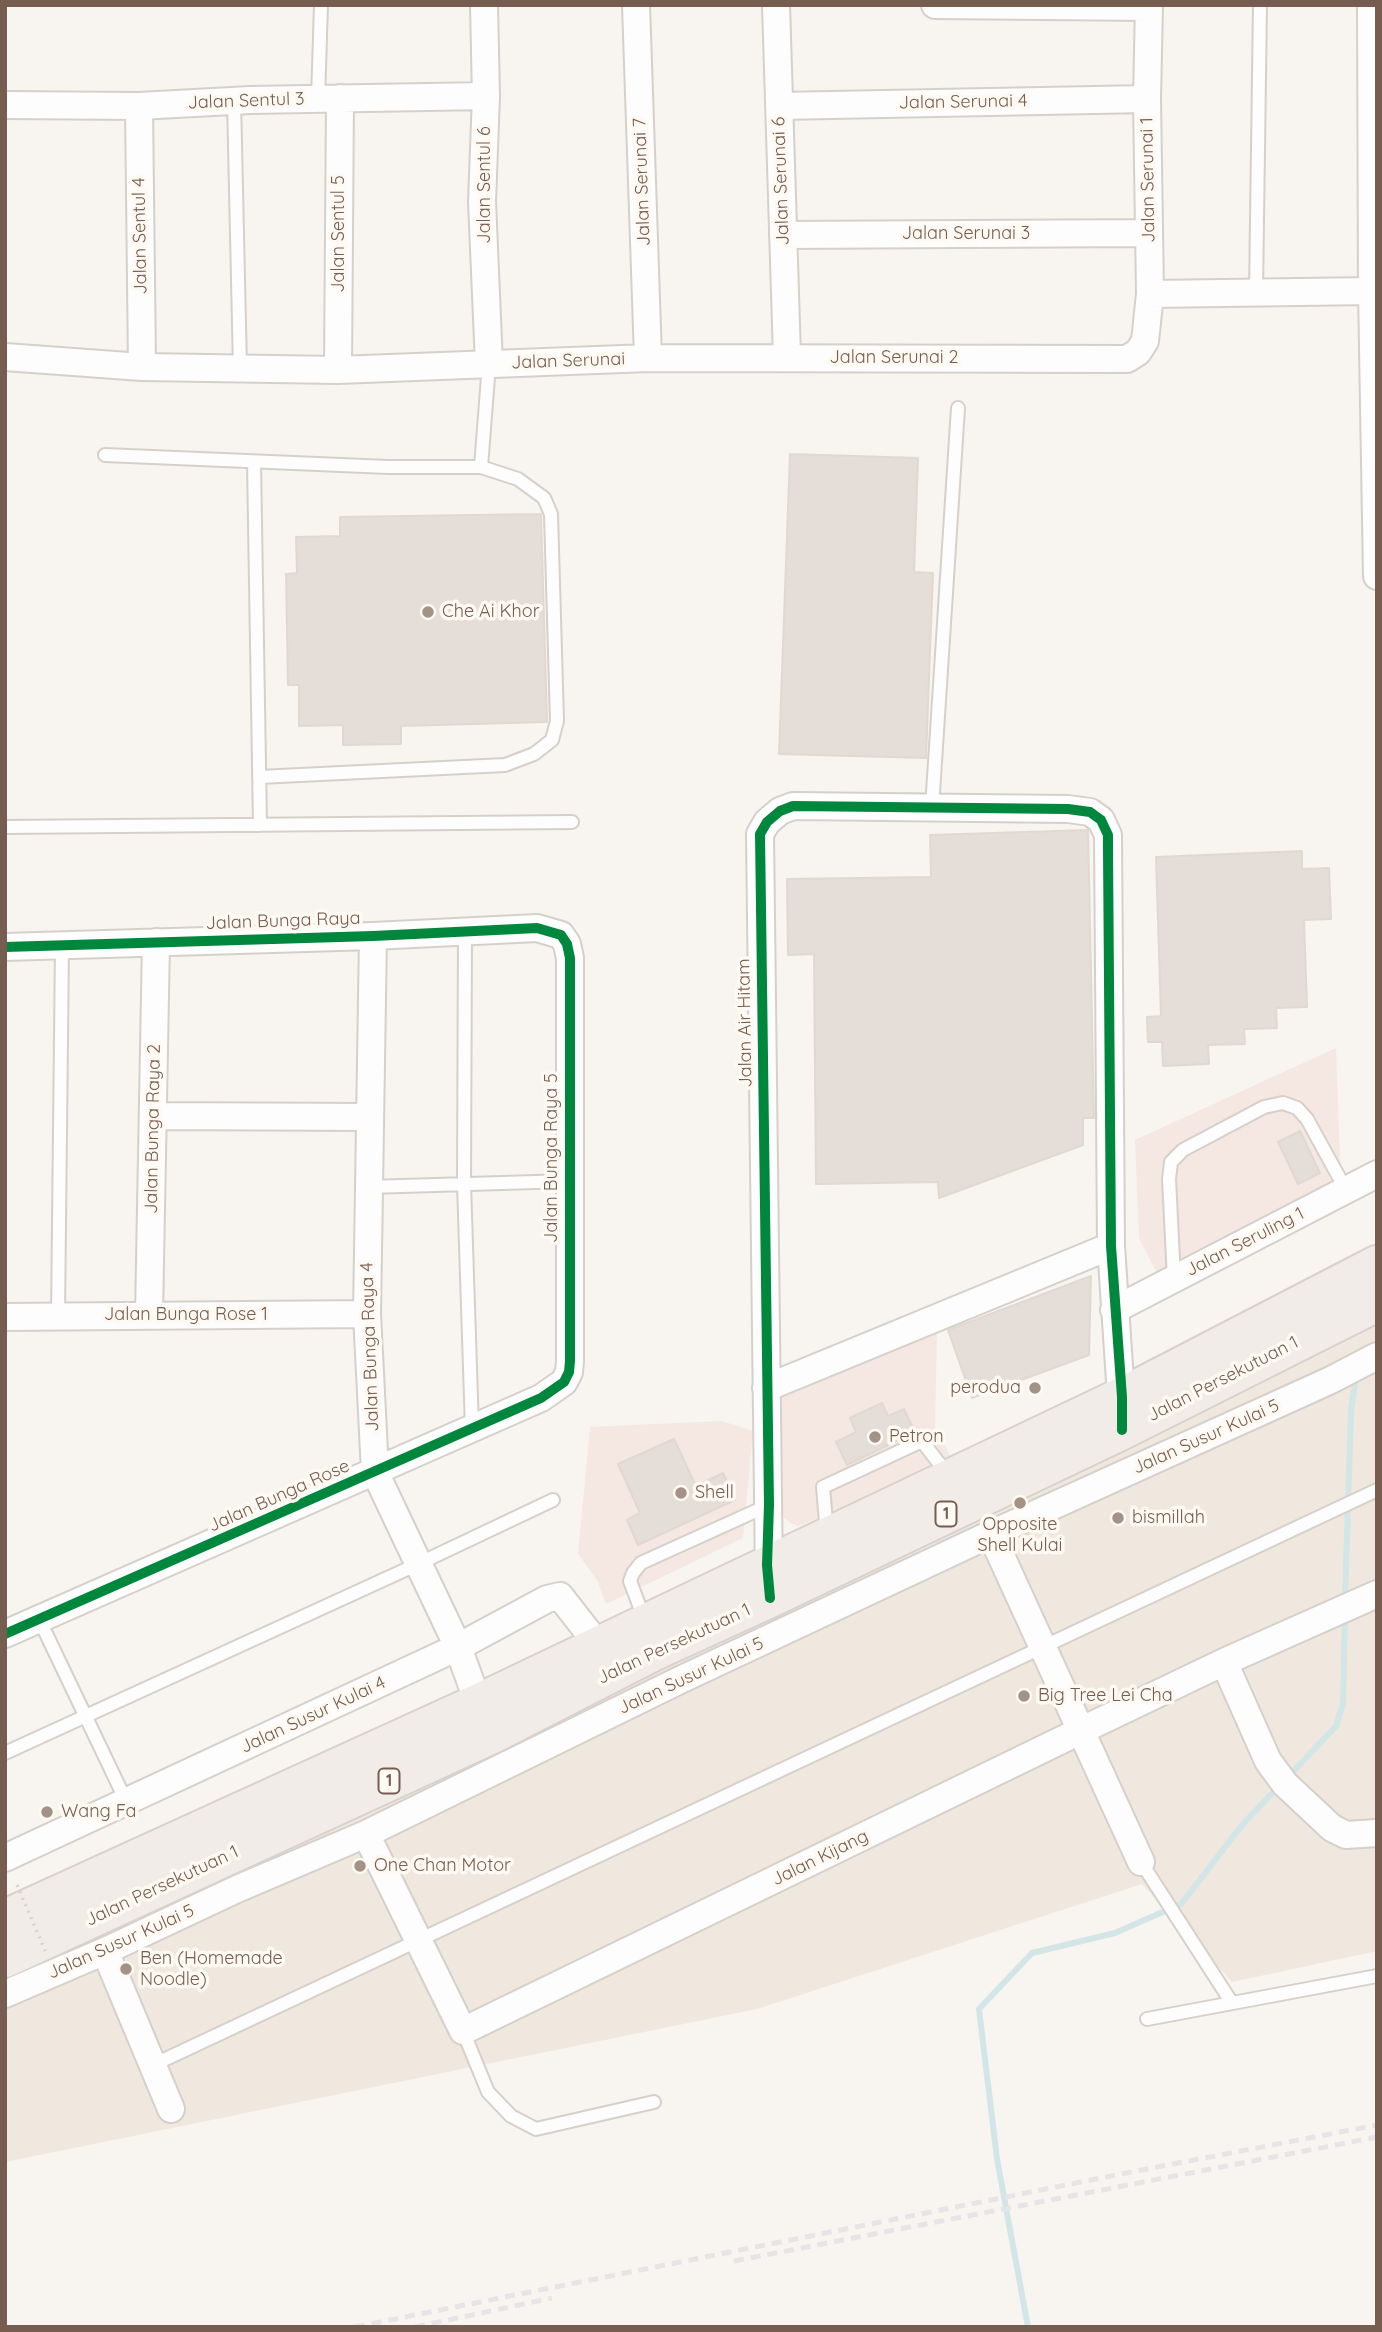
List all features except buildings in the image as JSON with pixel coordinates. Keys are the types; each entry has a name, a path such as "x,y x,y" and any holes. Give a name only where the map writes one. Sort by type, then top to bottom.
{"highway":[{"name":"Jalan Persekutuan 1","path":"5,1958 484,1719 599,1646 645,1622 769,1582 827,1537 951,1479 1122,1414 1377,1265"},
{"name":"Jalan Persekutuan 1","path":"11,1902 652,1652 769,1582 1122,1414 1377,1302"}],"street":[{"name":"Jalan Sentul 6","path":"484,5 486,96 482,202 489,364"},
{"name":"Jalan Serunai 7","path":"636,5 648,358"},
{"name":"Jalan Serunai 6","path":"776,5 787,357"},
{"path":"935,5 1149,6"},
{"path":"1371,5 1375,163 1372,291 1377,576"},
{"name":"Jalan Serunai 1","path":"1138,352 1145,341 1150,294 1147,99 1149,6"},
{"name":"Jalan Sentul 3","path":"5,105 139,106 234,100 486,96"},
{"name":"Jalan Sentul 5","path":"329,98 338,370"},
{"name":"Jalan Serunai 4","path":"779,106 1147,99"},
{"name":"Jalan Sentul 4","path":"139,106 142,367"},
{"name":"Jalan Serunai 3","path":"783,235 1149,233"},
{"path":"1150,294 1372,291"},
{"name":"Jalan Serunai 2","path":"648,358 1128,359 1138,352"},
{"name":"Jalan Serunai","path":"5,357 142,367 338,370 648,358"},
{"name":"Jalan Air Hitam","path":"769,1582 760,834 767,822 780,811 793,806 1090,812 1101,820 1108,835 1111,1246 1122,1414"},
{"name":"Jalan Bunga Raya","path":"5,947 373,936 537,928 561,935"},
{"name":"Jalan Bunga Raya 5","path":"561,935 567,944 570,958 570,1361 564,1382"},
{"name":"Jalan Bunga Raya 4","path":"373,936 368,1116 367,1314 375,1472 458,1647 484,1719"},
{"name":"Jalan Bunga Raya 2","path":"149,1315 156,943"},
{"path":"153,1116 368,1116"},
{"name":"Jalan Seruling 1","path":"1114,1310 1377,1174"},
{"path":"766,1388 1111,1246"},
{"name":"Jalan Bunga Rose 1","path":"5,1317 367,1314"},
{"name":"Jalan Susur Kulai 5","path":"5,1994 366,1833 680,1680 991,1534 1331,1380 1377,1356"},
{"name":"Jalan Bunga Rose","path":"5,1634 40,1621 541,1398 564,1382"},
{"path":"991,1534 1141,1862"},
{"name":"Jalan Kijang","path":"463,2031 1224,1662 1377,1594"},
{"name":"Jalan Susur Kulai 4","path":"5,1858 458,1647 547,1599 560,1596 599,1646"},
{"path":"1224,1662 1268,1761 1285,1784 1332,1828 1346,1835 1377,1833"},
{"path":"366,1833 463,2031"},
{"path":"105,1951 171,2109"}],"lane":[{"path":"321,5 329,98"},
{"path":"1256,292 1260,5"},
{"path":"234,100 240,369"},
{"path":"481,467 489,364"},
{"path":"932,808 958,408"},
{"path":"105,456 388,467 481,467 518,480 544,498 551,514 557,721 552,740 534,754 505,765 259,777"},
{"path":"254,462 260,825"},
{"path":"5,827 572,822"},
{"path":"465,931 464,1184 472,1429"},
{"path":"58,1316 62,945"},
{"path":"1174,1279 1168,1180 1171,1162 1183,1150 1264,1107 1283,1103 1297,1108 1307,1119 1346,1190"},
{"path":"368,1187 569,1181"},
{"path":"153,2065 1377,1490"},
{"path":"5,1753 553,1500"},
{"path":"645,1622 630,1581 641,1563 769,1505"},
{"path":"40,1621 126,1801"},
{"path":"1141,1862 1232,2003"},
{"path":"1147,2019 1377,1976"},
{"path":"463,2031 488,2092 511,2116 536,2129 654,2102"}],"path":[{"path":"11,1902 47,1955"}],"shaded area":[{"path":"1336,1048 1341,1188 1158,1275 1139,1238 1135,1140"},
{"path":"1377,1312 1377,1951 1232,1982 1142,1884 757,2009 5,2162 5,1971"},
{"path":"937,1330 935,1427 952,1459 857,1503 798,1526 783,1517 778,1399"},
{"path":"722,1421 753,1431 743,1538 606,1604 597,1580 578,1554 590,1427"}],"waterway":[{"path":"1345,1600 1351,1410 1356,1377"},
{"path":"1289,1776 1336,1726 1343,1704 1345,1618"},
{"path":"1028,2327 997,2159 979,2009 1032,1953 1115,1933 1181,1904 1243,1824 1279,1786"}],"railway":[{"path":"355,2327 1377,2125"},
{"path":"734,2261 1377,2137"},
{"path":"415,2327 552,2298"}],"cycle path":[{"path":"770,1598 767,1565 769,1505 760,834 767,822 780,811 793,806 1068,809 1090,812 1101,820 1108,835 1111,1246 1122,1430"},
{"path":"5,947 373,936 537,928 561,935 567,944 570,958 570,1361 564,1382 541,1398 5,1634"}],"place":[{"name":"Che Ai Khor","path":"428,612"},
{"name":"perodua","path":"1035,1388"},
{"name":"Petron","path":"875,1437"},
{"name":"Shell","path":"681,1493"},
{"name":"Opposite Shell Kulai","path":"1020,1503"},
{"name":"bismillah","path":"1118,1518"},
{"name":"Big Tree Lei Cha","path":"1024,1696"},
{"name":"Wang Fa","path":"47,1812"},
{"name":"One Chan Motor","path":"360,1866"},
{"name":"Ben (Homemade Noodle)","path":"126,1969"}]}
